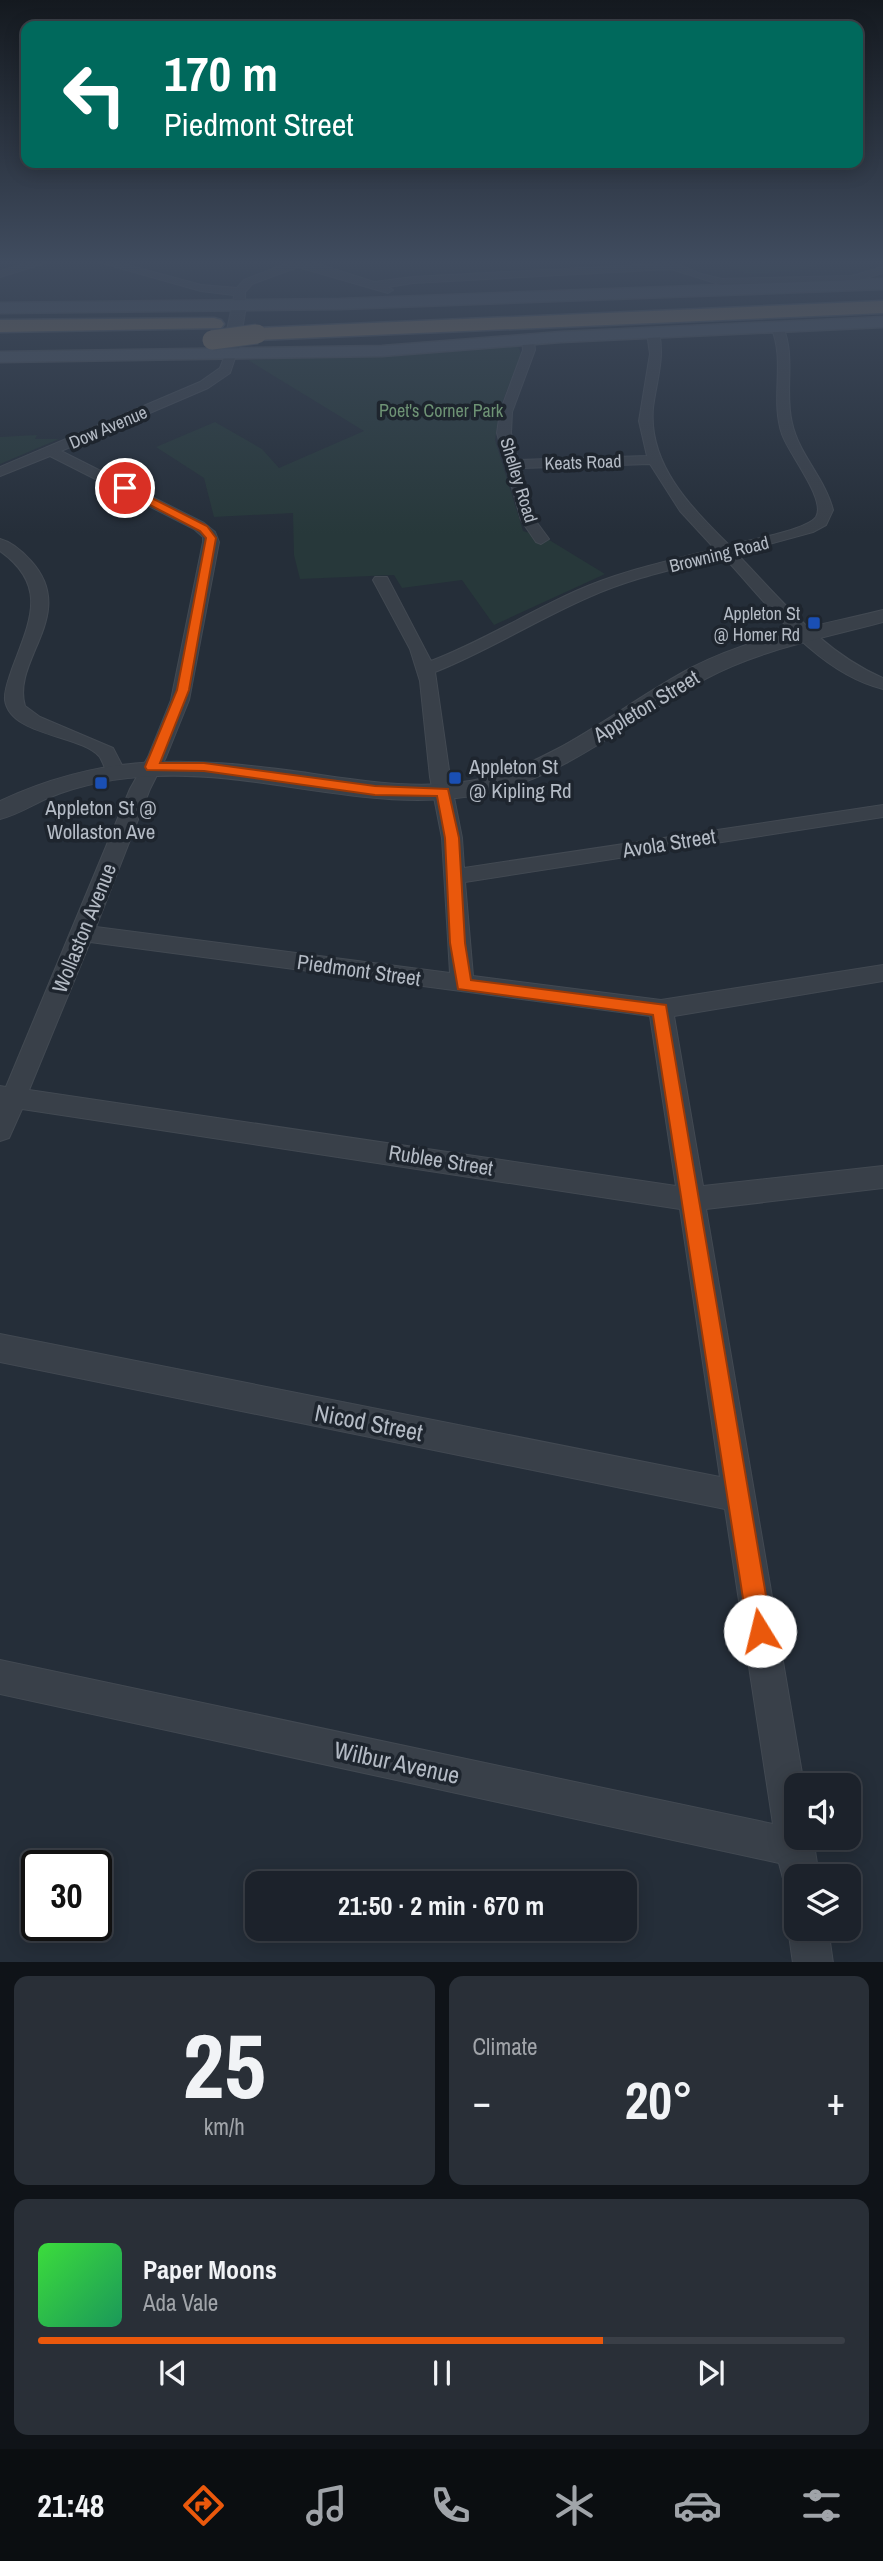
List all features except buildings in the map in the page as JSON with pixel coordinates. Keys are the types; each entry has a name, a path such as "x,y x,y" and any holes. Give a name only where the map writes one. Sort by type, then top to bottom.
{"main road":[{"path":"0,357 366,351"}],"street":[{"name":"Dow Avenue","path":"0,472 204,385 226,370 231,351"},
{"name":"Shelley Road","path":"529,351 504,420 504,438 528,520 541,539"},
{"path":"655,351 646,417 655,460 684,509 806,636 847,667 883,684"},
{"name":"Browning Road","path":"426,669 466,653 584,593 646,572 808,530 821,522 826,510 820,487 792,448 784,422 783,351"},
{"name":"Wollaston Avenue","path":"0,1131 7,1097 83,933 139,789 151,767 186,680 211,542 210,535 199,526 51,451"},
{"name":"Keats Road","path":"511,464 655,460"},
{"path":"0,544 31,568 39,582 42,595 40,611 14,690 16,706 26,718 106,751 115,771"},
{"path":"381,580 426,669 451,830 458,951 463,985"},
{"name":"Appleton Street","path":"0,811 41,791 115,771 151,767 204,767 375,790 443,792 486,787 527,775 704,670 752,651 883,615"},
{"name":"Avola Street","path":"455,876 883,811"},
{"name":"Piedmont Street","path":"83,933 661,1009 883,973"},
{"path":"661,1009 797,1862"},
{"name":"Rublee Street","path":"7,1097 691,1199 883,1177"},
{"name":"Nicod Street","path":"0,1348 738,1496"},
{"name":"Wilbur Avenue","path":"0,1677 797,1862"},
{"path":"810,1941 813,1962"}],"green space":[{"name":"Poet's Corner Park","path":"460,351 520,351 521,354 500,408 495,440 523,531 546,538 605,574 494,625 462,580 402,588 394,575 300,579 294,555 293,513 214,517 204,478 156,447 215,422 262,449 279,468 364,431 248,360"},
{"path":"37,435 35,439 59,439 0,464 0,437"}],"place":[{"name":"Appleton St @ Homer Rd","path":"814,623"},
{"name":"Appleton St @ Kipling Rd","path":"455,778"},
{"name":"Appleton St @ Wollaston Ave","path":"101,783"}],"route":[{"path":"125,488 204,528 211,538 183,690 151,767 204,767 375,790 443,792 452,838 457,943 463,985 661,1009 760,1631"}]}
